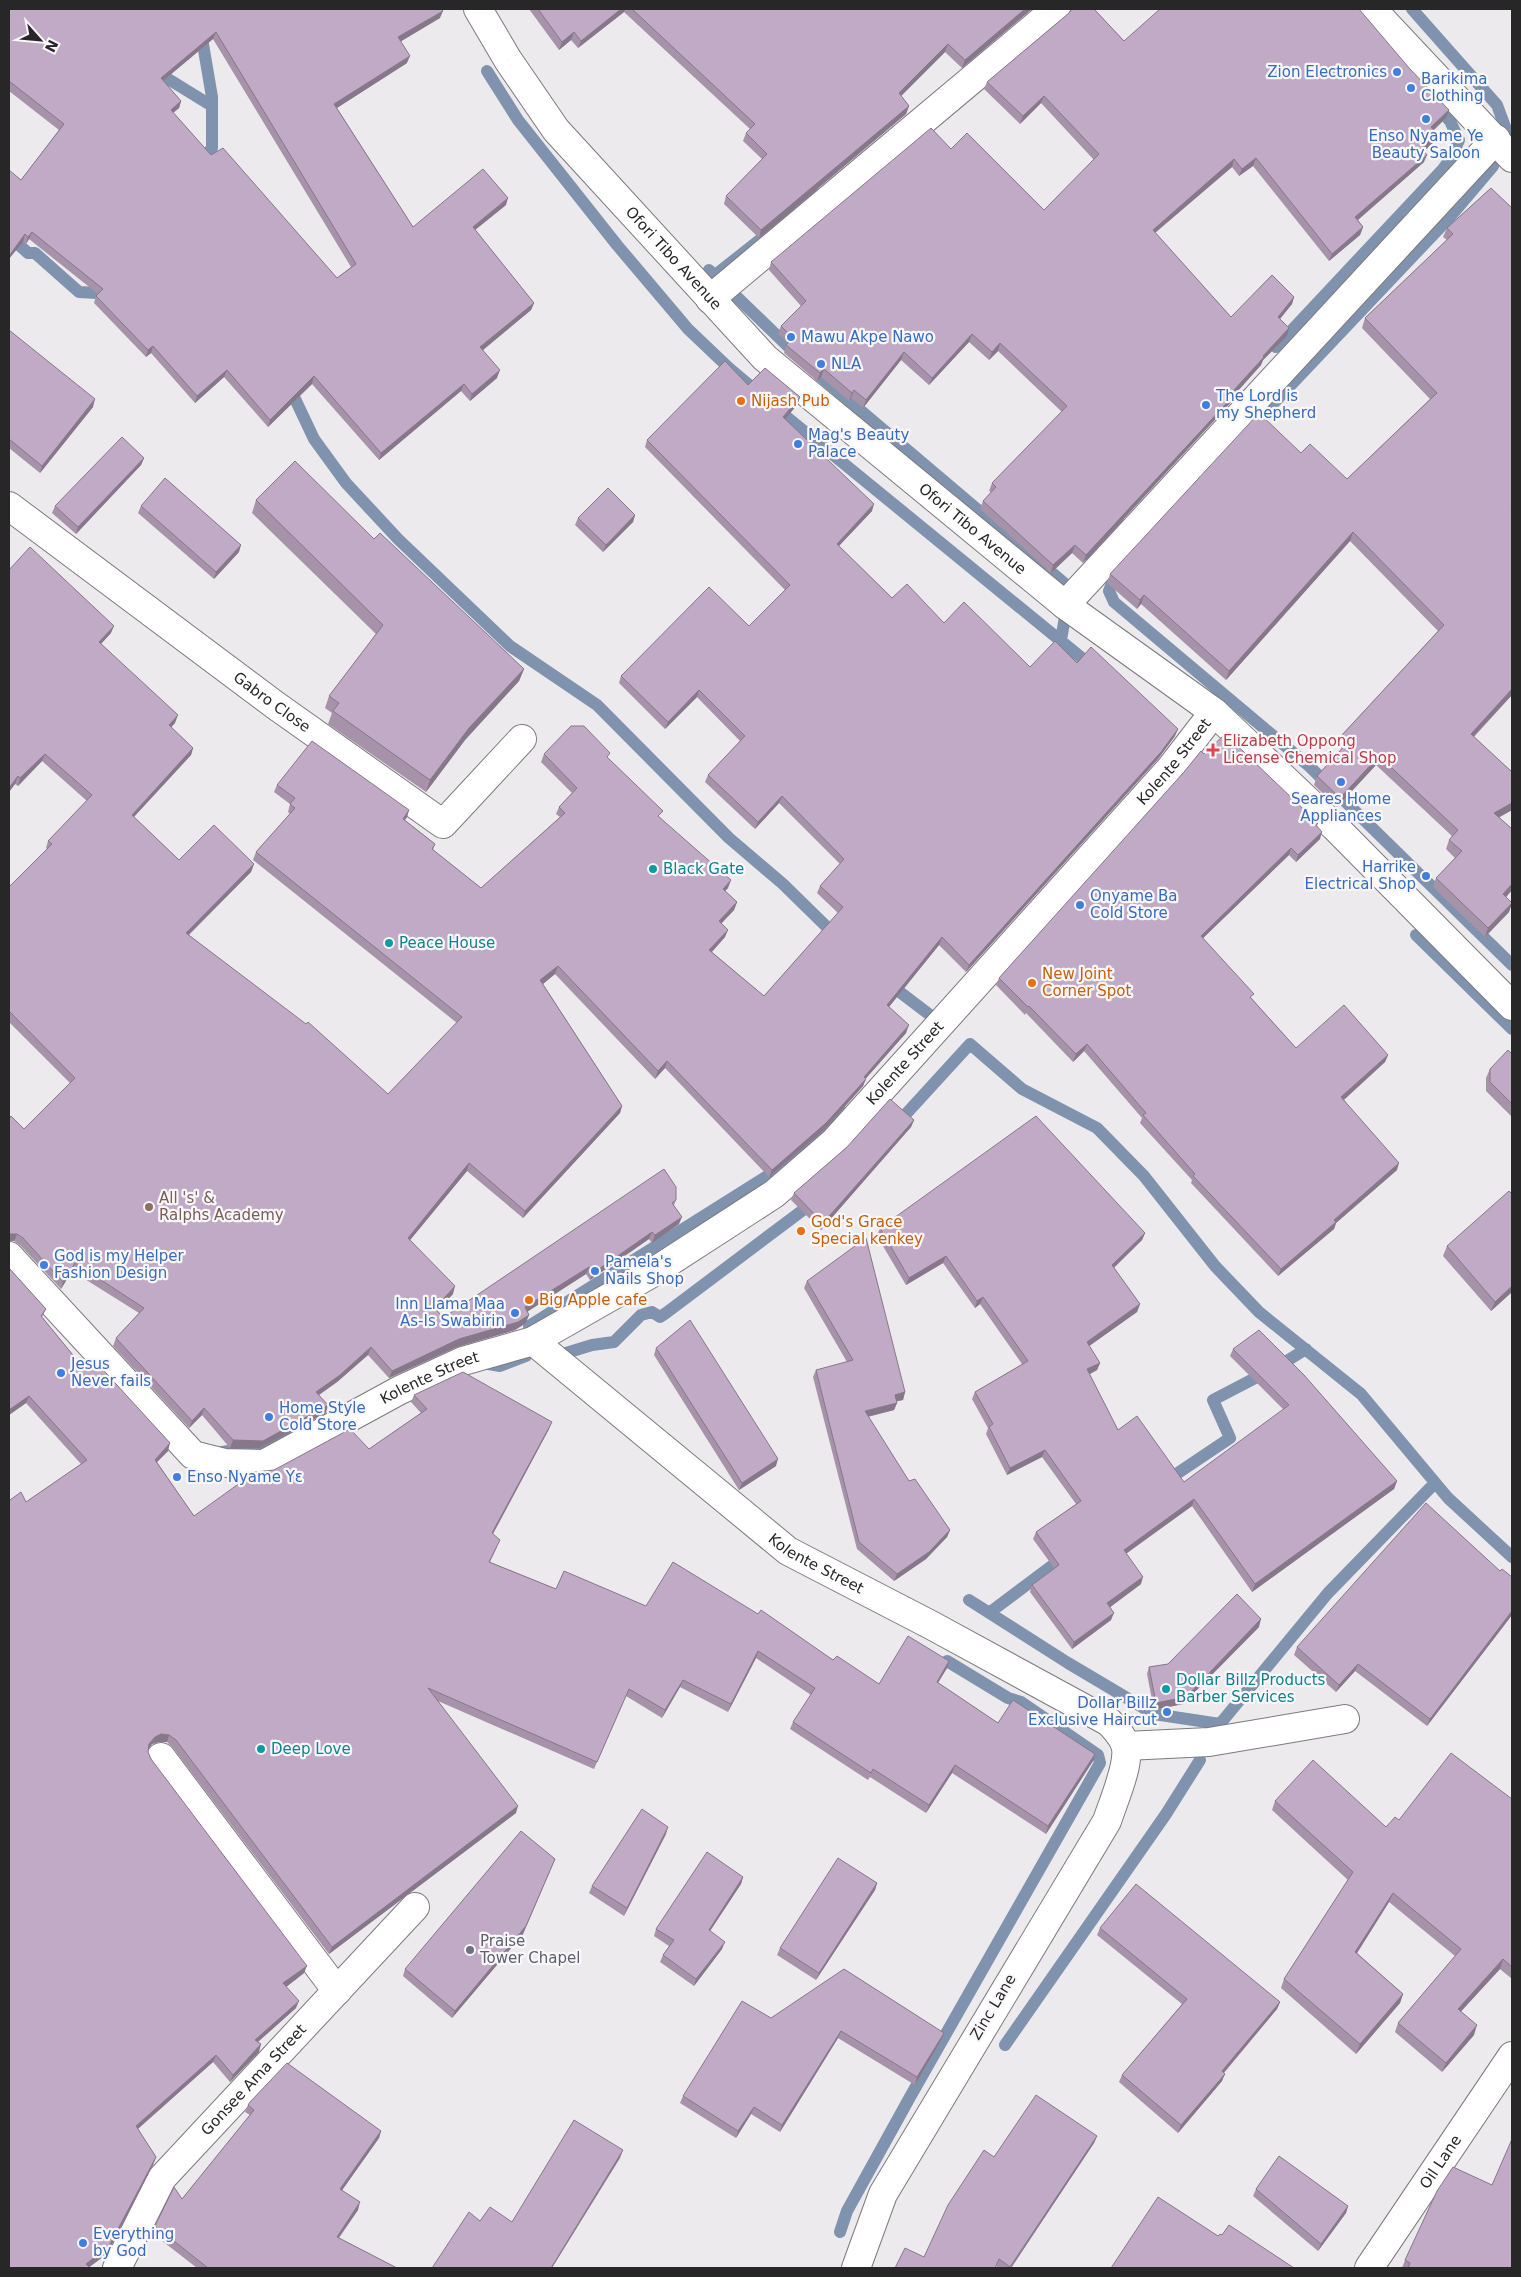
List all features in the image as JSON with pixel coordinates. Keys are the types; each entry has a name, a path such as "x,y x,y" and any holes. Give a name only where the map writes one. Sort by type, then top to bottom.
{"street":[{"name":"Ofori Tibo Avenue","path":"478,9 508,60 556,130 765,358 1065,605 1214,712 1335,827 1512,1006"},
{"path":"710,299 1056,9"},
{"path":"1065,605 1504,149 1372,9"},
{"name":"Gabro Close","path":"11,512 275,705 443,824 522,739"},
{"name":"Kolente Street","path":"9,1256 193,1455 225,1463 264,1464 400,1390 462,1361 533,1342 652,1273 774,1194 834,1142 1170,769 1214,712"},
{"name":"Kolente Street","path":"533,1342 788,1551 931,1625 1109,1722 1119,1733 1126,1746"},
{"path":"1126,1746 1209,1742 1345,1718"},
{"name":"Zinc Lane","path":"856,2268 883,2194 1010,1978 1107,1821 1126,1758 1126,1746"},
{"path":"162,1757 337,1991"},
{"name":"Gonsee Ama Street","path":"117,2268 162,2178 415,1907"},
{"name":"Oil Lane","path":"1369,2268 1512,2056"}],"building":[{"path":"9,9 441,9 443,11 398,37 410,56 334,104 413,227 483,169 508,198 473,227 534,303 480,347 500,370 472,394 464,384 381,453 314,376 270,420 227,370 197,396 153,346 148,350 96,296 103,289 32,232 28,237 25,234 9,256 9,170 21,180 64,124 9,81","holes":["216,32 356,264 337,278 223,148 211,155 171,110 181,101 161,78"]},
{"path":"538,9 621,9 581,41 574,32 562,42"},
{"path":"632,9 1025,9 965,60 948,44 899,93 909,106 761,230 726,196 767,154 746,133 755,124"},
{"path":"1072,9 1094,9 1124,41 1160,9 1359,9 1410,69 1449,110 1431,127 1437,134 1421,148 1427,155 1355,217 1363,227 1332,254 1256,158 1242,169 1234,159 1153,230 1231,317 1272,275 1294,297 1278,317 1289,328 1234,390 1236,393 1086,555 1075,545 1053,565 983,501 996,487 992,483 1067,406 1000,343 992,352 972,334 932,378 904,352 866,400 854,390 852,393 824,369 820,373 786,345 793,338 781,326 806,301 771,262 931,128 951,149 967,133 1044,210 1099,154 1044,96 1023,116 987,82"},
{"path":"1491,188 1512,208 1512,689 1471,734 1512,772 1512,803 1494,813 1512,829 1512,884 1503,894 1512,903 1488,928 1436,878 1462,851 1449,840 1458,830 1379,756 1340,798 1317,776 1348,742 1341,736 1444,625 1353,532 1229,671 1144,595 1140,600 1110,574 1259,413 1301,453 1310,444 1347,479 1437,393 1365,318 1453,234 1447,228"},
{"path":"9,330 95,399 42,466 9,439"},
{"path":"725,361 748,385 765,368 800,397 783,417 874,504 837,544 892,598 907,584 944,623 964,602 1030,667 1055,641 1077,663 1091,647 1178,729 1161,752 969,965 942,937 887,1005 909,1025 864,1077 866,1079 826,1123 772,1170 667,1061 658,1071 558,966 540,980 622,1106 525,1211 469,1163 408,1238 455,1286 435,1308 443,1318 664,1169 676,1187 676,1200 672,1203 682,1217 655,1235 652,1232 593,1273 589,1267 525,1307 529,1315 518,1322 459,1339 392,1371 371,1347 340,1375 316,1392 328,1405 263,1441 233,1440 204,1408 192,1421 116,1338 144,1308 75,1263 63,1282 23,1238 17,1234 9,1234 9,1119 11,1116 24,1129 75,1078 9,1011 9,887 52,844 48,841 92,795 45,754 20,778 18,776 9,788 9,570 30,547 114,626 99,642 178,715 169,725 193,748 132,815 179,860 214,825 254,864 186,933 306,1024 308,1022 388,1094 462,1017 256,852 295,808 290,804 295,798 277,785 312,741 409,810 403,819 435,844 432,849 481,888 565,813 559,807 577,788 544,754 571,726 584,726 610,753 607,757 663,811 658,816 731,880 723,889 737,902 719,921 728,930 709,950 764,996 843,907 820,886 844,859 782,796 758,822 708,775 745,736 699,690 668,722 621,676 709,587 749,626 790,585 647,440"},
{"path":"122,437 144,458 78,527 55,506"},
{"path":"295,461 374,539 380,533 524,669 469,728 430,780 333,711 339,703 329,696 383,625 256,500"},
{"path":"165,478 241,545 216,572 141,506"},
{"path":"608,488 635,515 606,545 578,518"},
{"path":"1225,734 1318,823 1316,825 1322,832 1298,855 1291,848 1201,936 1254,994 1250,997 1296,1048 1344,1005 1388,1055 1341,1097 1399,1163 1334,1220 1336,1222 1281,1269 1193,1176 1195,1174 1143,1115 1146,1113 1087,1044 1076,1054 999,978 1201,751 1204,754"},
{"path":"1508,1050 1512,1054 1512,1104 1490,1082 1490,1069"},
{"path":"890,1099 914,1120 823,1223 794,1193 847,1147"},
{"path":"1036,1116 1145,1233 1112,1265 1140,1304 1087,1342 1100,1363 1087,1369 1118,1430 1137,1416 1184,1482 1289,1405 1233,1349 1259,1330 1304,1375 1397,1481 1255,1584 1194,1499 1124,1550 1143,1577 1107,1603 1114,1613 1074,1642 1032,1585 1059,1565 1036,1532 1081,1501 1045,1450 1010,1468 989,1427 993,1424 975,1392 1028,1361 983,1297 977,1301 946,1256 909,1278 880,1228"},
{"path":"1509,1191 1512,1194 1512,1286 1495,1302 1447,1246"},
{"path":"866,1238 905,1392 895,1395 897,1403 865,1411 909,1481 915,1479 950,1530 929,1552 897,1574 859,1542 816,1370 853,1360 807,1281"},
{"path":"9,1268 46,1309 41,1316 86,1371 95,1361 170,1443 155,1460 194,1516 255,1472 274,1470 350,1429 369,1449 427,1409 414,1395 463,1372 552,1422 492,1533 500,1540 489,1562 556,1589 564,1571 646,1606 673,1562 758,1614 761,1610 833,1660 837,1656 879,1684 908,1636 949,1661 937,1682 998,1723 1013,1700 1095,1754 1048,1826 955,1765 929,1805 873,1769 871,1773 793,1722 815,1688 758,1651 731,1704 683,1680 665,1710 629,1689 597,1762 428,1688 518,1806 332,1947 176,1740 169,1735 161,1734 155,1737 149,1744 148,1752 151,1759 307,1966 283,1983 299,2001 255,2040 261,2044 233,2075 216,2055 136,2126 156,2157 109,2246 86,2264 90,2268 9,2268 9,1498 10,1500 21,1492 26,1502 87,1460 29,1396 9,1410"},
{"path":"690,1320 778,1459 742,1483 656,1348"},
{"path":"1426,1503 1500,1571 1502,1569 1512,1577 1512,1611 1430,1719 1358,1664 1339,1685 1297,1647"},
{"path":"1237,1594 1261,1619 1186,1697 1156,1703 1149,1667 1168,1664"},
{"path":"1451,1753 1512,1799 1512,1967 1503,1959 1458,2009 1477,2025 1446,2063 1398,2023 1461,1949 1393,1893 1355,1952 1403,1994 1360,2044 1284,1979 1353,1872 1275,1801 1313,1760 1386,1827 1395,1817 1399,1820"},
{"path":"642,1809 668,1827 627,1908 592,1886"},
{"path":"521,1831 555,1859 526,1926 455,2011 405,1969"},
{"path":"707,1852 743,1877 709,1930 725,1942 696,1979 663,1955 674,1940 656,1929"},
{"path":"838,1858 877,1883 819,1973 780,1948"},
{"path":"1136,1884 1280,2002 1222,2071 1225,2074 1181,2125 1122,2075 1187,1999 1100,1928"},
{"path":"844,1969 944,2033 917,2077 841,2031 782,2125 754,2107 738,2131 683,2096 742,2001 771,2018"},
{"path":"287,2063 381,2131 340,2189 360,2202 337,2237 397,2268 208,2268 155,2226 174,2187 182,2199 254,2110 248,2105 250,2102"},
{"path":"1036,2095 1097,2136 1010,2267 999,2259 995,2268 895,2268 905,2248 924,2257 948,2205 984,2150 994,2157"},
{"path":"574,2120 623,2150 551,2268 432,2268 469,2212 480,2221 490,2207 512,2222"},
{"path":"1512,2139 1512,2268 1408,2268 1410,2263 1405,2260 1437,2191 1453,2167 1492,2185"},
{"path":"1279,2156 1348,2206 1321,2244 1256,2189"},
{"path":"1158,2197 1218,2236 1222,2235 1229,2225 1294,2268 1111,2268"}],"waterway":[{"path":"197,9 212,97 212,148 198,166"},
{"path":"1251,427 1449,218 1493,166 1507,132 1497,105 1412,9"},
{"path":"152,69 212,106"},
{"path":"487,71 518,120 617,245 688,329 729,368 788,418 1094,668"},
{"path":"1276,347 1443,169 1451,158 1459,140 1450,121 1436,105"},
{"path":"714,276 766,235 812,192"},
{"path":"9,236 28,253 35,253 79,292 97,293 108,283"},
{"path":"709,270 798,356"},
{"path":"820,376 1070,588"},
{"path":"288,384 314,439 346,483 398,539 510,646 597,705 729,838 783,884 838,938"},
{"path":"1092,558 1118,521"},
{"path":"1116,572 1109,591 1114,602 1309,766 1512,965"},
{"path":"1061,640 1067,605"},
{"path":"1416,935 1512,1029"},
{"path":"888,983 930,1015"},
{"path":"895,1126 970,1044 1022,1089 1097,1128 1144,1176 1215,1266 1259,1312 1361,1394 1448,1498 1512,1557"},
{"path":"529,1326 780,1168 845,1113"},
{"path":"553,1357 592,1345 614,1342 641,1315 652,1312 660,1317 815,1201"},
{"path":"1163,1483 1230,1438 1213,1400 1282,1364 1306,1349"},
{"path":"483,1363 500,1366 526,1356"},
{"path":"222,1452 273,1444 287,1437"},
{"path":"969,1600 1068,1663 1154,1714 1220,1724 1328,1593 1435,1483"},
{"path":"989,1613 1065,1556"},
{"path":"840,2232 847,2211 910,2097 1100,1763 1098,1755 1021,1702 1008,1698 947,1661"},
{"path":"1005,2045 1166,1814 1200,1760"}],"place":[{"name":"Zion Electronics","path":"1397,72"},
{"name":"Barikima Clothing","path":"1411,88"},
{"name":"Enso Nyame Ye Beauty Saloon","path":"1426,119"},
{"name":"Mawu Akpe Nawo","path":"791,337"},
{"name":"NLA","path":"821,364"},
{"name":"Nijash Pub","path":"741,401"},
{"name":"The Lord is my Shepherd","path":"1206,405"},
{"name":"Mag's Beauty Palace","path":"798,444"},
{"name":"Elizabeth Oppong License Chemical Shop","path":"1213,750"},
{"name":"Seares Home Appliances","path":"1341,782"},
{"name":"Black Gate","path":"653,869"},
{"name":"Harrike Electrical Shop","path":"1426,876"},
{"name":"Onyame Ba Cold Store","path":"1080,905"},
{"name":"Peace House","path":"389,943"},
{"name":"New Joint Corner Spot","path":"1032,983"},
{"name":"All 's' & Ralphs Academy","path":"149,1207"},
{"name":"God's Grace Special kenkey","path":"801,1231"},
{"name":"God is my Helper Fashion Design","path":"44,1265"},
{"name":"Pamela's Nails Shop","path":"595,1271"},
{"name":"Big Apple cafe","path":"529,1300"},
{"name":"Inn Llama Maa As-Is Swabirin","path":"515,1313"},
{"name":"Jesus Never fails","path":"61,1373"},
{"name":"Home Style Cold Store","path":"269,1417"},
{"name":"Enso Nyame Yɛ","path":"177,1477"},
{"name":"Dollar Billz Products Barber Services","path":"1166,1689"},
{"name":"Dollar Billz Exclusive Haircut","path":"1167,1712"},
{"name":"Deep Love","path":"261,1749"},
{"name":"Praise Tower Chapel","path":"470,1950"},
{"name":"Everything by God","path":"83,2243"}]}
